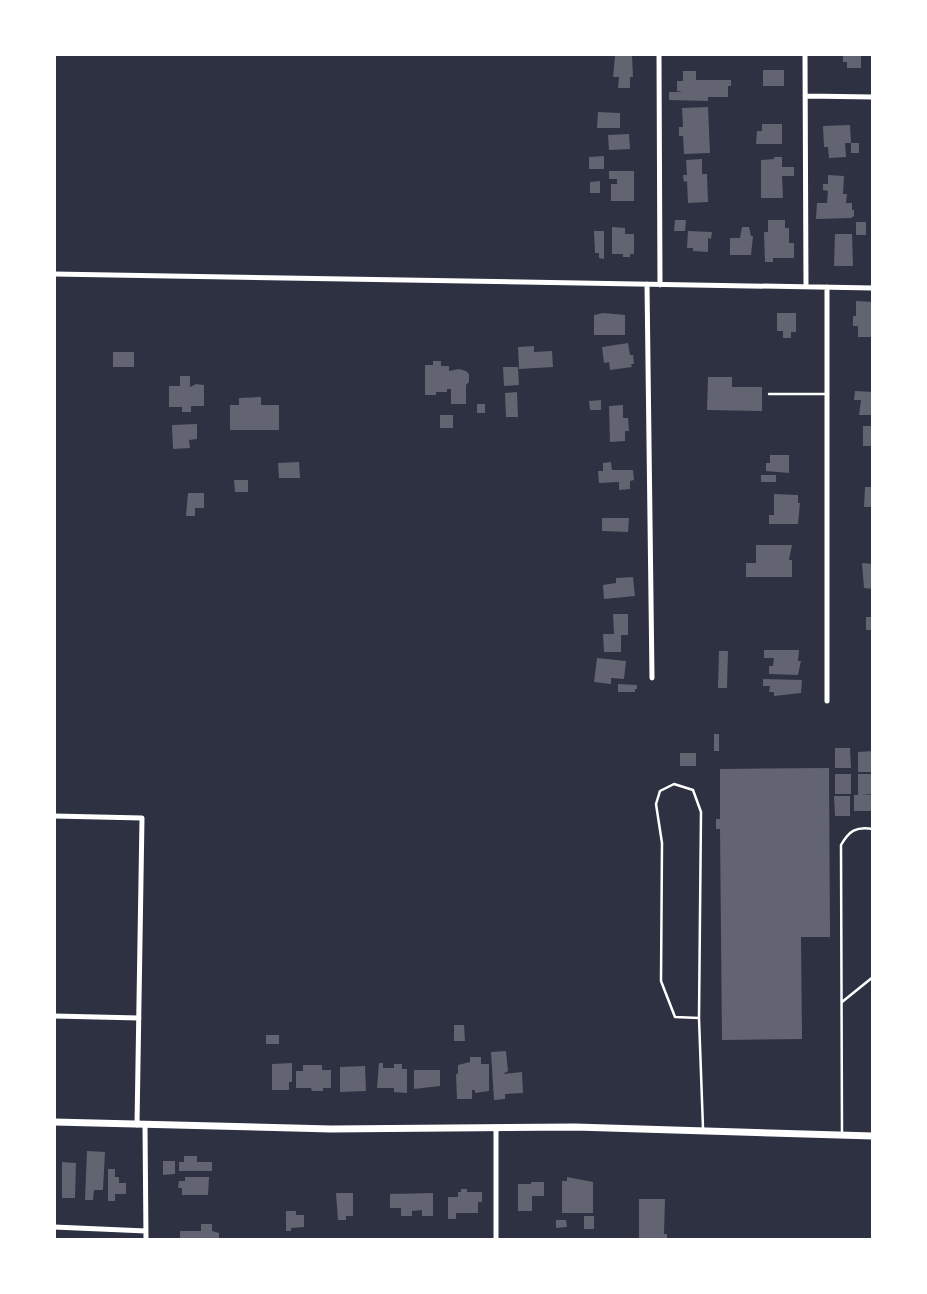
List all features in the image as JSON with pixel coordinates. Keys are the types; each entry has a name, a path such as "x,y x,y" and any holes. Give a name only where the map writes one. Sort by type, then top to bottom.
{"street":[{"path":"659,54 660,285"},
{"path":"805,54 806,287"},
{"path":"805,96 873,97"},
{"path":"54,274 873,288"},
{"path":"647,284 652,678"},
{"path":"827,287 827,701"},
{"path":"54,816 142,818 139,1018 146,1240"},
{"path":"54,1016 139,1018"},
{"path":"54,1122 331,1129 496,1127 873,1136"},
{"path":"496,1127 496,1240"},
{"path":"54,1227 146,1231"}],"lane":[{"path":"769,394 827,394"},
{"path":"699,1018 675,1017 661,981 662,843 656,804 660,791 674,784 693,790 701,812 699,1018 703,1131"},
{"path":"842,1135 841,845 847,834 855,829 873,829"},
{"path":"842,1002 873,977"}],"building":[{"path":"843,54 861,54 861,68 847,68 847,62 843,62"},
{"path":"615,56 632,56 633,77 630,77 630,88 618,88 619,77 613,77"},
{"path":"763,70 784,70 784,86 763,86"},
{"path":"683,71 696,71 696,80 731,80 728,97 708,97 708,101 669,100 669,92 683,92 677,91 677,81 683,81"},
{"path":"708,107 710,153 684,154 683,136 679,136 679,127 683,127 682,108"},
{"path":"598,112 620,113 620,128 597,128"},
{"path":"762,124 782,124 782,144 756,144 757,131 762,131"},
{"path":"850,125 851,143 845,143 846,157 829,158 828,147 824,147 823,126"},
{"path":"629,134 630,149 609,150 608,135"},
{"path":"851,143 859,143 859,153 851,153"},
{"path":"604,156 604,169 589,169 589,157"},
{"path":"782,157 782,167 794,167 794,176 782,176 783,198 761,198 761,160"},
{"path":"702,159 702,174 707,174 708,202 688,203 687,181 684,182 683,175 687,175 686,160"},
{"path":"609,171 634,171 634,201 611,201 611,184 617,184 617,179 609,179"},
{"path":"828,175 844,176 843,194 847,194 846,203 852,203 854,210 854,216 851,218 816,219 817,203 827,203 828,191 823,190 823,184 828,184"},
{"path":"600,181 600,193 590,193 590,182"},
{"path":"675,220 686,220 685,231 674,231"},
{"path":"768,220 785,220 785,228 789,228 789,243 794,243 794,258 773,258 773,262 765,262 764,232 768,232"},
{"path":"856,222 866,222 866,235 856,235"},
{"path":"612,227 625,228 625,234 634,234 634,254 630,254 630,257 612,254"},
{"path":"742,227 749,227 753,236 751,255 730,255 730,238 740,238"},
{"path":"594,231 604,231 604,259 599,258 599,253 595,253"},
{"path":"688,231 712,232 711,239 708,238 708,252 687,248"},
{"path":"835,234 852,234 853,266 834,266"},
{"path":"856,301 873,302 873,337 858,337 858,326 853,326"},
{"path":"777,313 796,313 796,332 791,332 791,338 783,338 783,331 777,331"},
{"path":"594,315 625,315 625,335 594,335"},
{"path":"628,343 630,355 633,355 632,367 610,370 609,362 604,363 602,347"},
{"path":"534,346 534,352 552,351 553,367 519,369 518,347"},
{"path":"113,352 134,352 134,367 113,367"},
{"path":"433,361 441,361 441,366 449,366 449,371 459,369 469,374 466,404 451,404 451,389 447,389 447,392 436,392 436,395 425,395 425,365 433,365"},
{"path":"503,367 518,367 519,385 504,386"},
{"path":"180,376 190,376 190,387 196,384 204,385 204,406 191,406 191,412 182,412 182,407 169,407 169,386 180,386"},
{"path":"708,377 732,377 732,387 762,387 762,411 707,410"},
{"path":"855,391 873,392 873,415 859,415 861,400 854,400"},
{"path":"517,392 518,417 506,417 505,393"},
{"path":"261,397 261,405 279,405 279,430 230,430 230,405 239,405 239,398"},
{"path":"601,400 601,410 590,410 589,401"},
{"path":"477,404 485,404 485,413 477,413"},
{"path":"623,405 623,418 628,418 629,431 625,431 625,441 610,442 609,406"},
{"path":"440,415 453,415 453,428 440,428"},
{"path":"197,424 197,439 189,440 190,448 173,449 172,425"},
{"path":"863,426 873,426 873,446 863,446"},
{"path":"770,455 789,455 789,473 766,471"},
{"path":"299,462 300,478 279,478 278,463"},
{"path":"611,462 612,470 633,470 634,480 630,481 630,489 619,490 619,482 599,483 598,471 603,471 603,463"},
{"path":"761,475 776,475 776,482 761,482"},
{"path":"234,480 248,480 248,492 235,492"},
{"path":"865,487 873,487 873,507 864,507"},
{"path":"188,493 204,493 204,508 195,508 195,516 186,516"},
{"path":"774,494 798,495 798,524 769,524 769,515 774,515"},
{"path":"602,518 629,518 628,532 602,531"},
{"path":"756,545 792,545 789,560 792,560 792,577 746,577 746,563 756,563"},
{"path":"862,563 873,564 873,589 864,588"},
{"path":"633,577 635,596 604,599 603,585 616,583 616,578"},
{"path":"613,614 628,614 628,635 621,635 621,652 604,652 603,634 614,634"},
{"path":"866,617 873,617 873,630 866,630"},
{"path":"764,650 799,650 798,661 801,661 798,675 769,674 769,666 773,666 774,658 764,658"},
{"path":"719,651 728,651 727,688 718,688"},
{"path":"597,658 626,661 624,679 611,678 611,684 594,682"},
{"path":"763,679 802,680 801,693 774,696 774,692 769,692 770,686 763,686"},
{"path":"618,684 637,685 637,689 635,692 618,692"},
{"path":"714,734 719,734 719,751 714,751"},
{"path":"835,748 850,748 851,768 835,768"},
{"path":"873,751 873,772 858,772 858,752"},
{"path":"680,753 696,753 696,766 680,766"},
{"path":"829,768 830,937 801,937 802,1039 722,1040 720,829 716,829 716,819 720,819 720,769"},
{"path":"835,774 851,774 851,794 835,794"},
{"path":"858,774 873,774 873,794 861,795 873,795 873,811 854,811 854,795 858,795"},
{"path":"834,796 850,796 850,816 835,816"},
{"path":"454,1025 464,1025 465,1041 454,1041"},
{"path":"266,1035 279,1035 279,1044 266,1044"},
{"path":"506,1051 508,1071 503,1074 522,1072 523,1093 505,1094 505,1099 494,1100 491,1052"},
{"path":"470,1057 481,1057 481,1064 489,1064 489,1091 475,1093 475,1090 472,1090 472,1099 457,1099 458,1065 470,1062"},
{"path":"292,1063 289,1090 272,1090 272,1064"},
{"path":"379,1063 383,1063 383,1068 394,1068 394,1064 402,1064 402,1069 407,1069 407,1093 394,1092 394,1088 377,1088"},
{"path":"303,1065 322,1065 322,1070 331,1070 331,1088 312,1091 311,1088 296,1088 296,1071 303,1071"},
{"path":"365,1066 366,1091 340,1092 340,1067"},
{"path":"414,1070 440,1070 440,1086 414,1089"},
{"path":"87,1151 105,1152 103,1190 94,1190 93,1200 85,1200"},
{"path":"184,1156 197,1156 197,1162 212,1162 212,1171 179,1171 179,1162 184,1162"},
{"path":"163,1161 175,1161 175,1174 163,1175"},
{"path":"62,1162 76,1163 75,1198 62,1198"},
{"path":"108,1169 115,1169 115,1177 119,1177 119,1183 126,1183 126,1194 115,1194 115,1201 108,1201"},
{"path":"185,1177 209,1177 208,1195 182,1195 182,1188 178,1188 179,1181 185,1181"},
{"path":"567,1177 593,1182 593,1213 562,1213 562,1181 567,1181"},
{"path":"544,1182 544,1196 532,1196 532,1211 518,1211 518,1184"},
{"path":"461,1189 467,1189 467,1192 482,1192 478,1213 456,1213 456,1219 448,1219 448,1197 458,1197"},
{"path":"336,1193 353,1193 353,1216 346,1216 346,1220 338,1220"},
{"path":"433,1193 433,1216 422,1216 422,1210 412,1211 412,1216 401,1216 401,1208 390,1208 390,1194"},
{"path":"639,1199 665,1199 664,1234 667,1234 667,1240 639,1240"},
{"path":"286,1211 296,1211 296,1215 304,1215 304,1227 286,1231"},
{"path":"584,1216 594,1216 594,1229 584,1229"},
{"path":"556,1220 566,1220 567,1227 556,1228"},
{"path":"201,1224 212,1224 212,1231 219,1233 219,1239 180,1240 180,1231 201,1231"}]}
